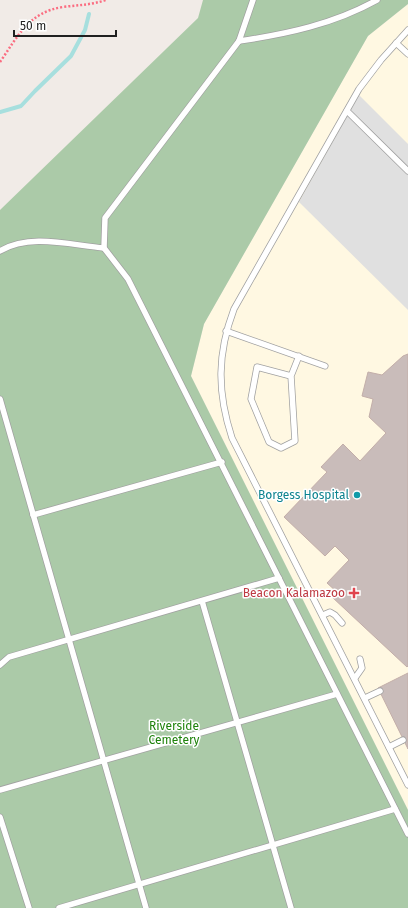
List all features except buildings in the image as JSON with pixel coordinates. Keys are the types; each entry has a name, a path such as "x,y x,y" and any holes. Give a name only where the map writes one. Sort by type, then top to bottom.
{"lane":[{"path":"253,0 239,40 105,218 104,248 128,279 222,462 408,834"},
{"path":"239,40 279,35 327,22 360,9 376,0"},
{"path":"408,30 359,89 234,308 226,331 220,378 224,414 232,438 356,678 408,785"},
{"path":"396,43 408,54"},
{"path":"347,111 408,171"},
{"path":"0,251 10,246 40,241 104,248"},
{"path":"226,331 325,366"},
{"path":"291,376 257,367 251,399 269,442 280,448 295,442 291,376 299,356"},
{"path":"0,399 146,908"},
{"path":"33,515 222,462"},
{"path":"0,665 9,657 279,578"},
{"path":"202,601 291,908"},
{"path":"323,616 330,612 342,623"},
{"path":"356,678 362,668 360,659"},
{"path":"365,698 380,691"},
{"path":"0,790 103,762 337,694"},
{"path":"389,747 403,740"},
{"path":"59,908 395,809"},
{"path":"0,817 29,908"}],"path":[{"path":"0,62 26,25 42,12 64,7 89,6 106,0"}],"shaded area":[{"name":"Beacon Kalamazoo","path":"408,4 408,810 191,376 204,324 368,36"},
{"path":"359,95 408,144 408,310 299,202"}],"green space":[{"name":"Riverside Cemetery","path":"203,0 408,0 408,4 368,36 204,324 191,376 408,810 408,908 0,908 0,210 198,18"}],"waterway":[{"path":"0,112 21,106 71,56 85,30 89,14"}],"place":[{"name":"Borgess Hospital","path":"357,495"},
{"name":"Beacon Kalamazoo","path":"354,593"}]}
